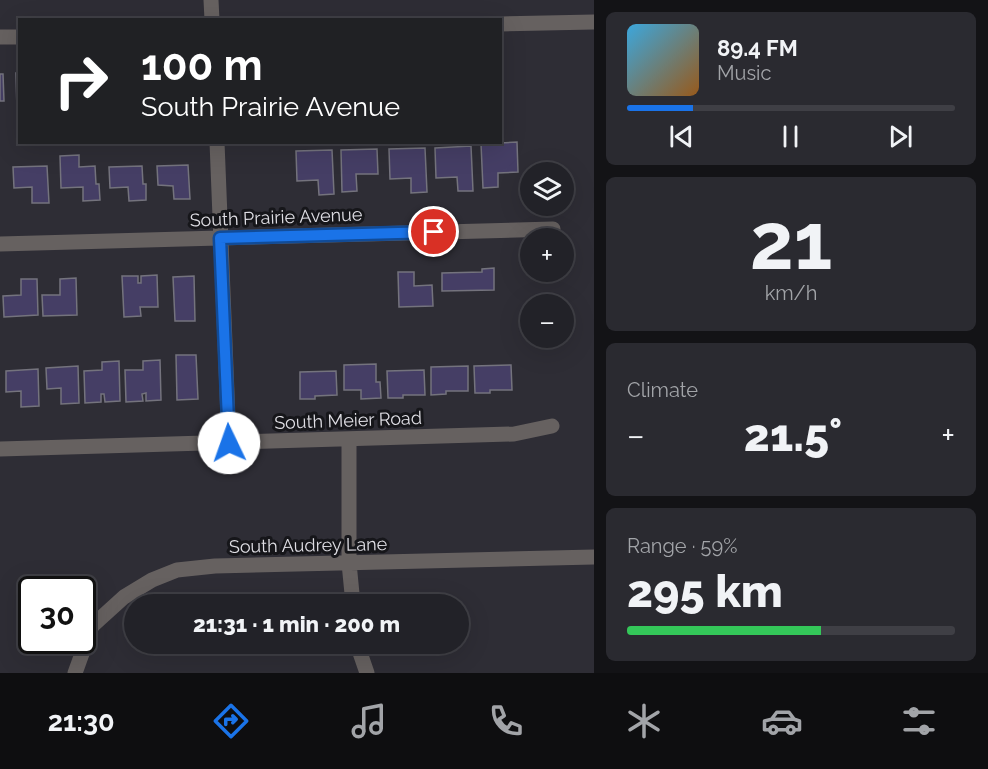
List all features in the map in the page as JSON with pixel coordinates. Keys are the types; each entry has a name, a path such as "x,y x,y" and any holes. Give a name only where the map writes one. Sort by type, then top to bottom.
{"street":[{"path":"211,0 212,18"},
{"path":"502,24 594,22"},
{"path":"0,38 18,37"},
{"path":"217,144 229,443"},
{"name":"South Prairie Avenue","path":"0,244 520,230"},
{"name":"South Meier Road","path":"0,449 514,434 552,426"},
{"path":"349,440 349,563 352,594"},
{"name":"South Audrey Lane","path":"96,616 152,580 177,570 215,566 594,557"},
{"name":"South Audrey Lane","path":"75,673 79,654"},
{"path":"360,654 367,673"}],"building":[{"path":"16,73 18,73 18,110"},
{"path":"0,74 3,74 4,101 0,101"},
{"path":"517,142 518,172 498,173 498,187 483,188 481,144"},
{"path":"471,146 473,191 458,191 457,177 436,178 435,148"},
{"path":"425,148 427,192 411,193 411,178 390,179 389,149"},
{"path":"377,149 378,174 356,174 357,191 342,192 341,150"},
{"path":"332,150 334,194 319,195 318,180 297,181 296,151"},
{"path":"79,155 79,167 95,166 100,200 83,201 83,187 61,188 60,156"},
{"path":"188,165 190,199 174,199 173,186 158,185 157,166"},
{"path":"47,166 49,203 32,203 32,187 14,188 13,167"},
{"path":"142,166 143,184 146,184 146,200 129,201 128,187 110,188 109,167"},
{"path":"494,268 494,290 442,291 442,273 482,272 482,269"},
{"path":"398,272 414,272 414,286 432,285 433,306 399,307"},
{"path":"157,275 158,307 140,307 141,316 124,317 122,276 138,276 138,283 141,283 141,276"},
{"path":"194,276 195,321 175,321 173,277"},
{"path":"76,278 77,315 43,316 42,295 60,295 60,279"},
{"path":"21,279 37,279 38,315 4,317 3,296 21,295"},
{"path":"176,355 196,355 198,399 177,400"},
{"path":"160,360 161,400 146,401 146,393 142,394 143,401 126,402 125,370 143,370 143,361"},
{"path":"119,361 120,401 105,402 104,394 101,394 101,402 85,403 84,371 102,370 102,362"},
{"path":"376,364 376,382 380,382 381,398 361,399 361,390 344,390 344,365"},
{"path":"511,365 512,390 475,393 474,366"},
{"path":"78,366 79,403 61,404 61,388 47,389 46,368"},
{"path":"468,366 468,391 446,391 446,394 431,395 431,367"},
{"path":"38,369 39,406 21,407 21,391 6,392 6,371"},
{"path":"424,370 425,395 388,398 387,371"},
{"path":"336,371 337,395 300,399 300,372"}],"route":[{"path":"229,443 220,238 434,232"}]}
